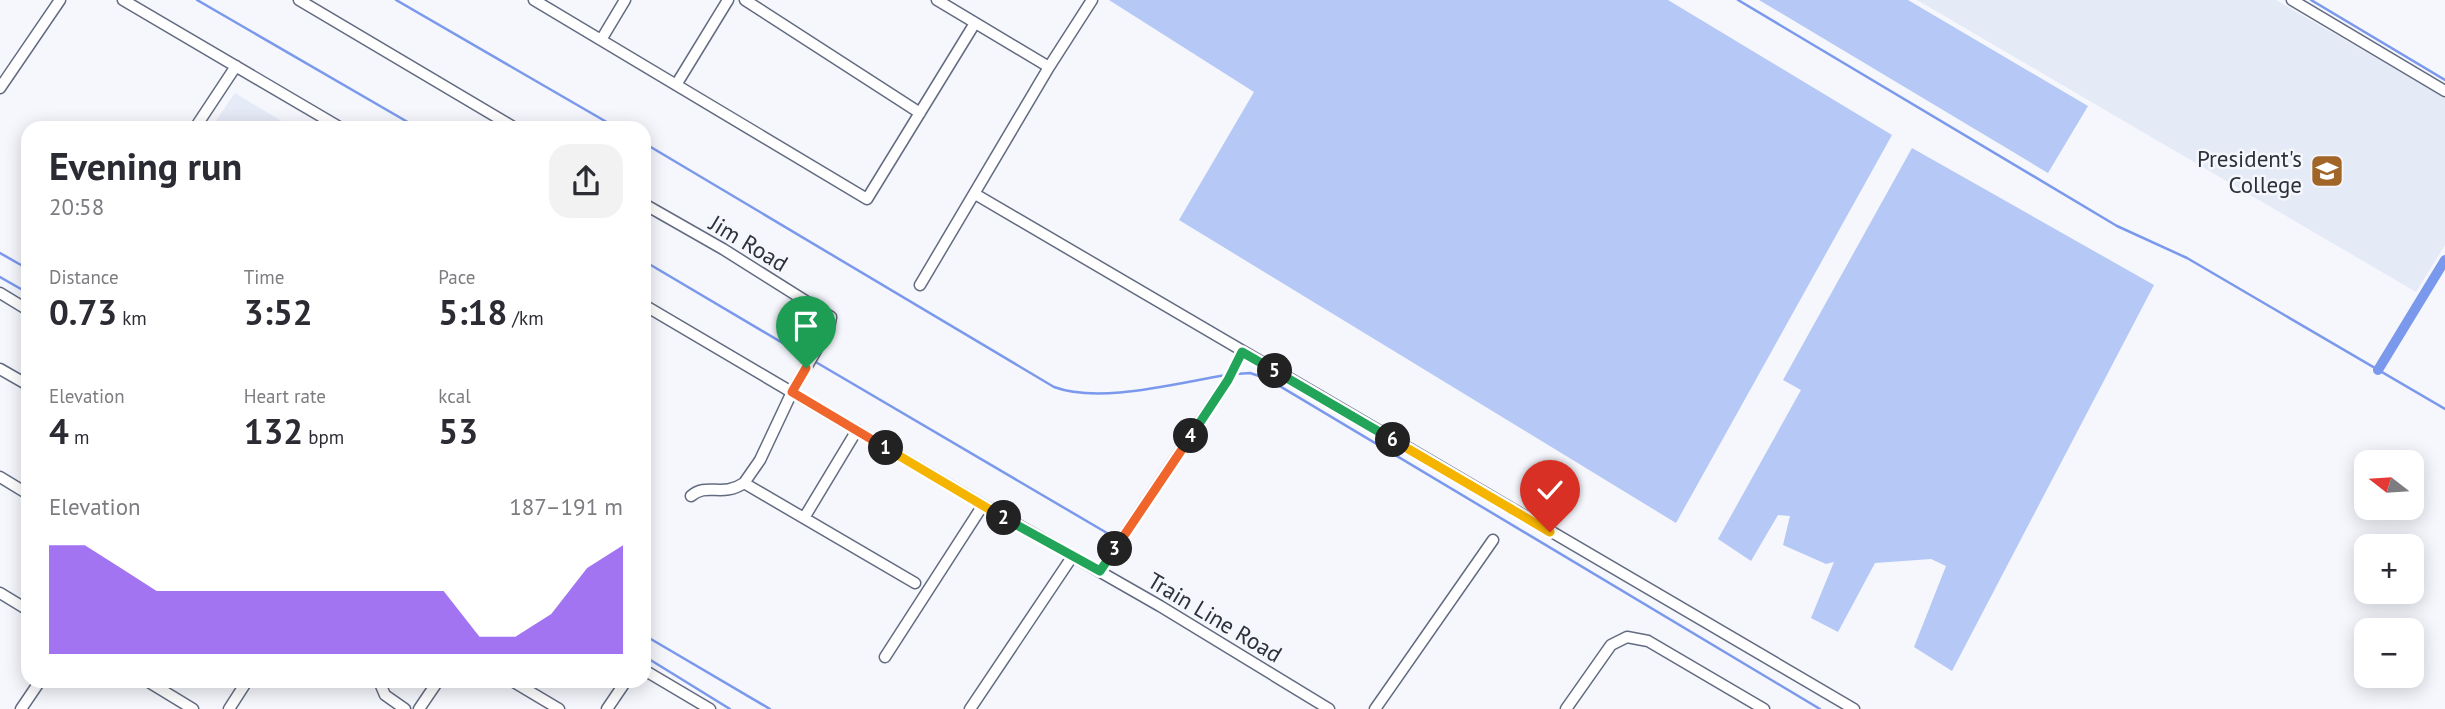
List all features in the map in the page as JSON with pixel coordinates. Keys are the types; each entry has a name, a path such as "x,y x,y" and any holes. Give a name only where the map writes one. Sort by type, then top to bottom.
{"street":[{"path":"0,88 60,0"},
{"path":"123,0 329,121"},
{"path":"299,0 503,121"},
{"path":"534,0 867,199 975,23"},
{"path":"601,40 625,0"},
{"path":"676,85 728,0"},
{"path":"745,0 920,113"},
{"path":"937,0 1049,67"},
{"path":"920,285 1049,67 1092,0"},
{"path":"2292,0 2445,91"},
{"path":"200,121 236,66"},
{"path":"975,194 1854,709"},
{"name":"Jim Road","path":"651,208 829,313 832,323 792,392 760,460 744,483"},
{"path":"0,293 21,306"},
{"name":"Train Line Road","path":"651,309 1100,571 1329,709"},
{"path":"1100,571 1228,380 1242,352"},
{"path":"0,369 21,381"},
{"path":"804,518 856,430"},
{"path":"0,477 21,490"},
{"path":"691,496 704,490 733,490 744,483 915,583"},
{"path":"885,657 983,505"},
{"path":"1375,709 1493,540"},
{"path":"970,709 1072,557"},
{"path":"0,593 21,606"},
{"path":"1566,709 1611,645 1628,636 1648,641 1765,709"},
{"path":"651,674 710,709"},
{"path":"21,709 35,688"},
{"path":"158,688 193,709"},
{"path":"229,709 242,688"},
{"path":"382,688 385,695 405,709"},
{"path":"419,709 433,688"},
{"path":"524,688 559,709"},
{"path":"607,709 620,688"}],"shaded area":[{"path":"1109,0 1668,0 1892,135 1676,523 1179,220 1254,92"},
{"path":"1759,0 1908,0 2088,106 2048,173"},
{"name":"President's College","path":"1917,0 2276,0 2445,98 2445,245 2416,292"},
{"path":"235,93 281,121 216,121"},
{"path":"1912,148 2154,285 1952,671 1914,647 1946,566 1931,559 1875,563 1838,632 1811,618 1834,562 1826,564 1783,545 1790,516 1778,515 1751,561 1718,539 1801,390 1783,380"}],"waterway":[{"path":"197,0 406,121"},
{"path":"396,0 605,121"},
{"path":"1738,0 2117,226 2187,258 2445,409"},
{"path":"2311,0 2445,80"},
{"path":"651,147 1054,387 1073,392 1115,393 1226,375"},
{"path":"0,253 21,265"},
{"path":"2378,370 2445,260"},
{"path":"651,265 808,358"},
{"path":"0,277 21,289"},
{"path":"814,361 1107,533"},
{"path":"1236,374 1250,373 1268,379 1820,709"},
{"path":"651,639 770,709"},
{"path":"651,660 730,709"}],"place":[{"name":"President's College","path":"2327,171"}],"route":[{"path":"806,368 792,392 1100,571 1228,380 1242,352 1550,532"}]}
